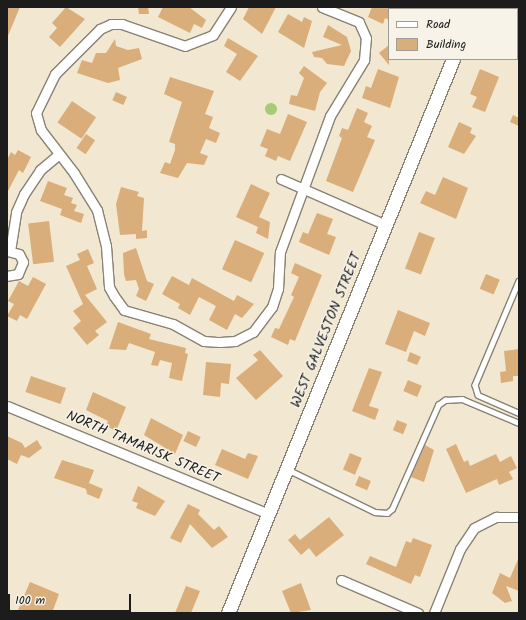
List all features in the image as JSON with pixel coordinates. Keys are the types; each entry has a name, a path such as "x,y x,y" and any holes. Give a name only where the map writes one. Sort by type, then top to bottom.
{"street":[{"path":"231,7 213,35 200,43 172,43 122,24 111,24 87,39 55,74 38,102 36,114 41,130 58,155 74,173 96,210 106,246 109,287 124,310 173,324 204,341 235,341 262,324 272,307 278,289 280,252 330,116 364,60 366,38 359,22 346,11 322,7"},
{"name":"WEST GALVESTON STREET","path":"228,613 454,60"},
{"path":"7,276 18,274 23,267 19,254 8,251 16,212 24,194 40,170 58,155"},
{"path":"281,179 386,225"},
{"name":"NORTH TAMARISK STREET","path":"7,406 269,514"},
{"path":"434,613 460,549 474,528 496,517 519,517"},
{"path":"341,580 418,613"}],"lane":[{"path":"519,281 475,385 478,395 519,413"},
{"path":"287,469 375,512 387,513 392,509 438,405 445,400 462,399 519,423"}],"green space":[{"path":"273,103 276,104 276,114 269,115 266,114 265,107 266,104"}],"building":[{"path":"7,7 20,7 7,38"},
{"path":"66,7 85,19 60,47 49,37 57,28 52,23"},
{"path":"138,7 148,7 149,14 139,14"},
{"path":"163,7 189,7 206,20 202,28 194,24 190,33 158,17"},
{"path":"249,7 276,7 262,34 243,19"},
{"path":"372,7 389,7 388,20 385,18 383,24 368,17"},
{"path":"288,14 302,22 304,17 312,21 304,48 278,32"},
{"path":"328,25 347,37 351,51 344,66 327,64 322,58 314,57 312,52 342,45 323,37"},
{"path":"228,38 258,56 240,81 226,72 237,54 224,46"},
{"path":"115,39 116,46 128,50 139,48 142,59 118,68 120,80 108,83 77,73 82,60 92,63 96,53 106,53"},
{"path":"388,46 389,65 379,53"},
{"path":"304,66 327,83 320,92 315,111 289,104 291,95 297,96 304,78 299,73"},
{"path":"378,69 399,77 390,108 362,98 366,86 371,88"},
{"path":"480,69 499,77 485,112 472,107 477,97 470,94"},
{"path":"170,77 214,91 205,114 213,117 209,128 220,133 216,143 206,139 200,153 208,156 204,165 187,163 178,178 160,173 165,162 170,164 175,150 175,144 169,142 182,102 164,94"},
{"path":"116,92 127,97 123,105 112,100"},
{"path":"72,101 96,117 82,139 57,123"},
{"path":"357,108 368,113 364,122 372,126 367,137 375,140 353,192 326,181 342,138 339,136 342,128 348,130"},
{"path":"288,114 307,122 290,161 278,156 276,161 265,156 268,149 260,146 267,129 280,134"},
{"path":"513,115 519,118 519,126 510,122"},
{"path":"459,122 472,128 470,133 476,136 464,154 448,147"},
{"path":"86,134 95,140 86,154 76,148"},
{"path":"18,150 31,157 23,173 19,170 7,193 7,160 11,152 15,155"},
{"path":"443,177 468,188 456,219 420,203 426,191 435,195"},
{"path":"48,181 67,188 64,195 73,198 71,203 77,205 74,211 84,214 81,223 60,215 62,209 40,201"},
{"path":"251,184 270,193 259,217 270,222 268,239 256,233 258,227 236,217"},
{"path":"121,187 139,192 137,196 144,198 142,231 147,230 147,238 136,239 136,234 120,235 116,204"},
{"path":"317,213 333,219 327,234 336,237 329,255 299,242 303,232 308,234"},
{"path":"49,221 54,262 33,264 28,224"},
{"path":"419,232 435,238 421,275 405,268"},
{"path":"235,240 264,253 251,282 222,269"},
{"path":"136,248 147,281 154,284 146,301 136,296 139,289 136,280 126,281 124,274 123,253"},
{"path":"88,249 94,263 87,266 97,289 85,295 107,322 95,331 99,335 87,345 73,328 81,321 73,311 83,304 66,266 80,260 77,254"},
{"path":"295,263 322,275 295,341 290,339 288,345 271,337 275,328 279,329 294,297 291,295 299,277 291,273"},
{"path":"486,274 500,280 494,295 480,289"},
{"path":"172,276 189,285 192,278 234,301 237,295 254,304 242,318 235,314 227,330 209,320 216,306 199,297 190,315 178,308 180,304 162,294"},
{"path":"33,277 46,284 27,319 20,315 17,321 7,316 14,304 8,301 19,281 28,286"},
{"path":"398,310 430,323 425,336 414,331 406,352 385,344"},
{"path":"118,322 151,334 149,339 186,348 185,353 188,354 182,381 169,378 172,363 160,360 158,366 151,365 155,352 129,343 126,350 109,349"},
{"path":"519,349 519,376 513,376 513,381 501,383 500,372 506,371 504,351"},
{"path":"260,350 283,376 256,400 236,378 258,360 253,355"},
{"path":"410,352 421,357 417,365 407,361"},
{"path":"206,362 231,364 229,384 221,383 220,397 203,395"},
{"path":"369,368 382,372 369,406 379,409 375,420 352,411"},
{"path":"31,376 66,388 60,404 25,392"},
{"path":"408,380 422,386 417,397 403,391"},
{"path":"93,392 126,407 116,431 106,426 108,421 86,410"},
{"path":"151,418 183,435 175,454 144,435"},
{"path":"397,420 407,424 403,434 393,430"},
{"path":"188,431 201,437 196,447 183,441"},
{"path":"7,436 22,443 25,448 37,440 42,448 29,458 21,455 17,464 7,459"},
{"path":"456,444 464,462 468,460 470,466 496,454 500,462 511,456 517,468 509,472 513,479 499,485 497,479 466,493 446,449"},
{"path":"425,445 434,450 424,482 411,477"},
{"path":"222,449 245,459 248,453 258,456 248,479 215,465"},
{"path":"350,453 362,458 355,475 343,470"},
{"path":"62,460 94,470 89,483 103,489 99,499 87,494 86,489 54,478"},
{"path":"359,476 371,481 367,490 355,485"},
{"path":"138,486 165,501 155,516 136,508 138,503 132,501"},
{"path":"188,504 200,510 198,514 214,530 219,526 228,537 212,548 190,524 181,543 170,538"},
{"path":"329,517 344,535 316,557 309,548 301,555 288,540 295,534 300,540"},
{"path":"413,538 432,545 420,577 415,575 411,584 366,564 370,556 396,567 406,541 411,543"},
{"path":"519,557 519,591 506,586 512,601 505,603 492,593 500,573 510,578"},
{"path":"30,582 59,594 52,613 22,613 18,610"},
{"path":"301,583 311,610 291,613 282,591"},
{"path":"186,586 200,591 191,613 175,613"}]}
